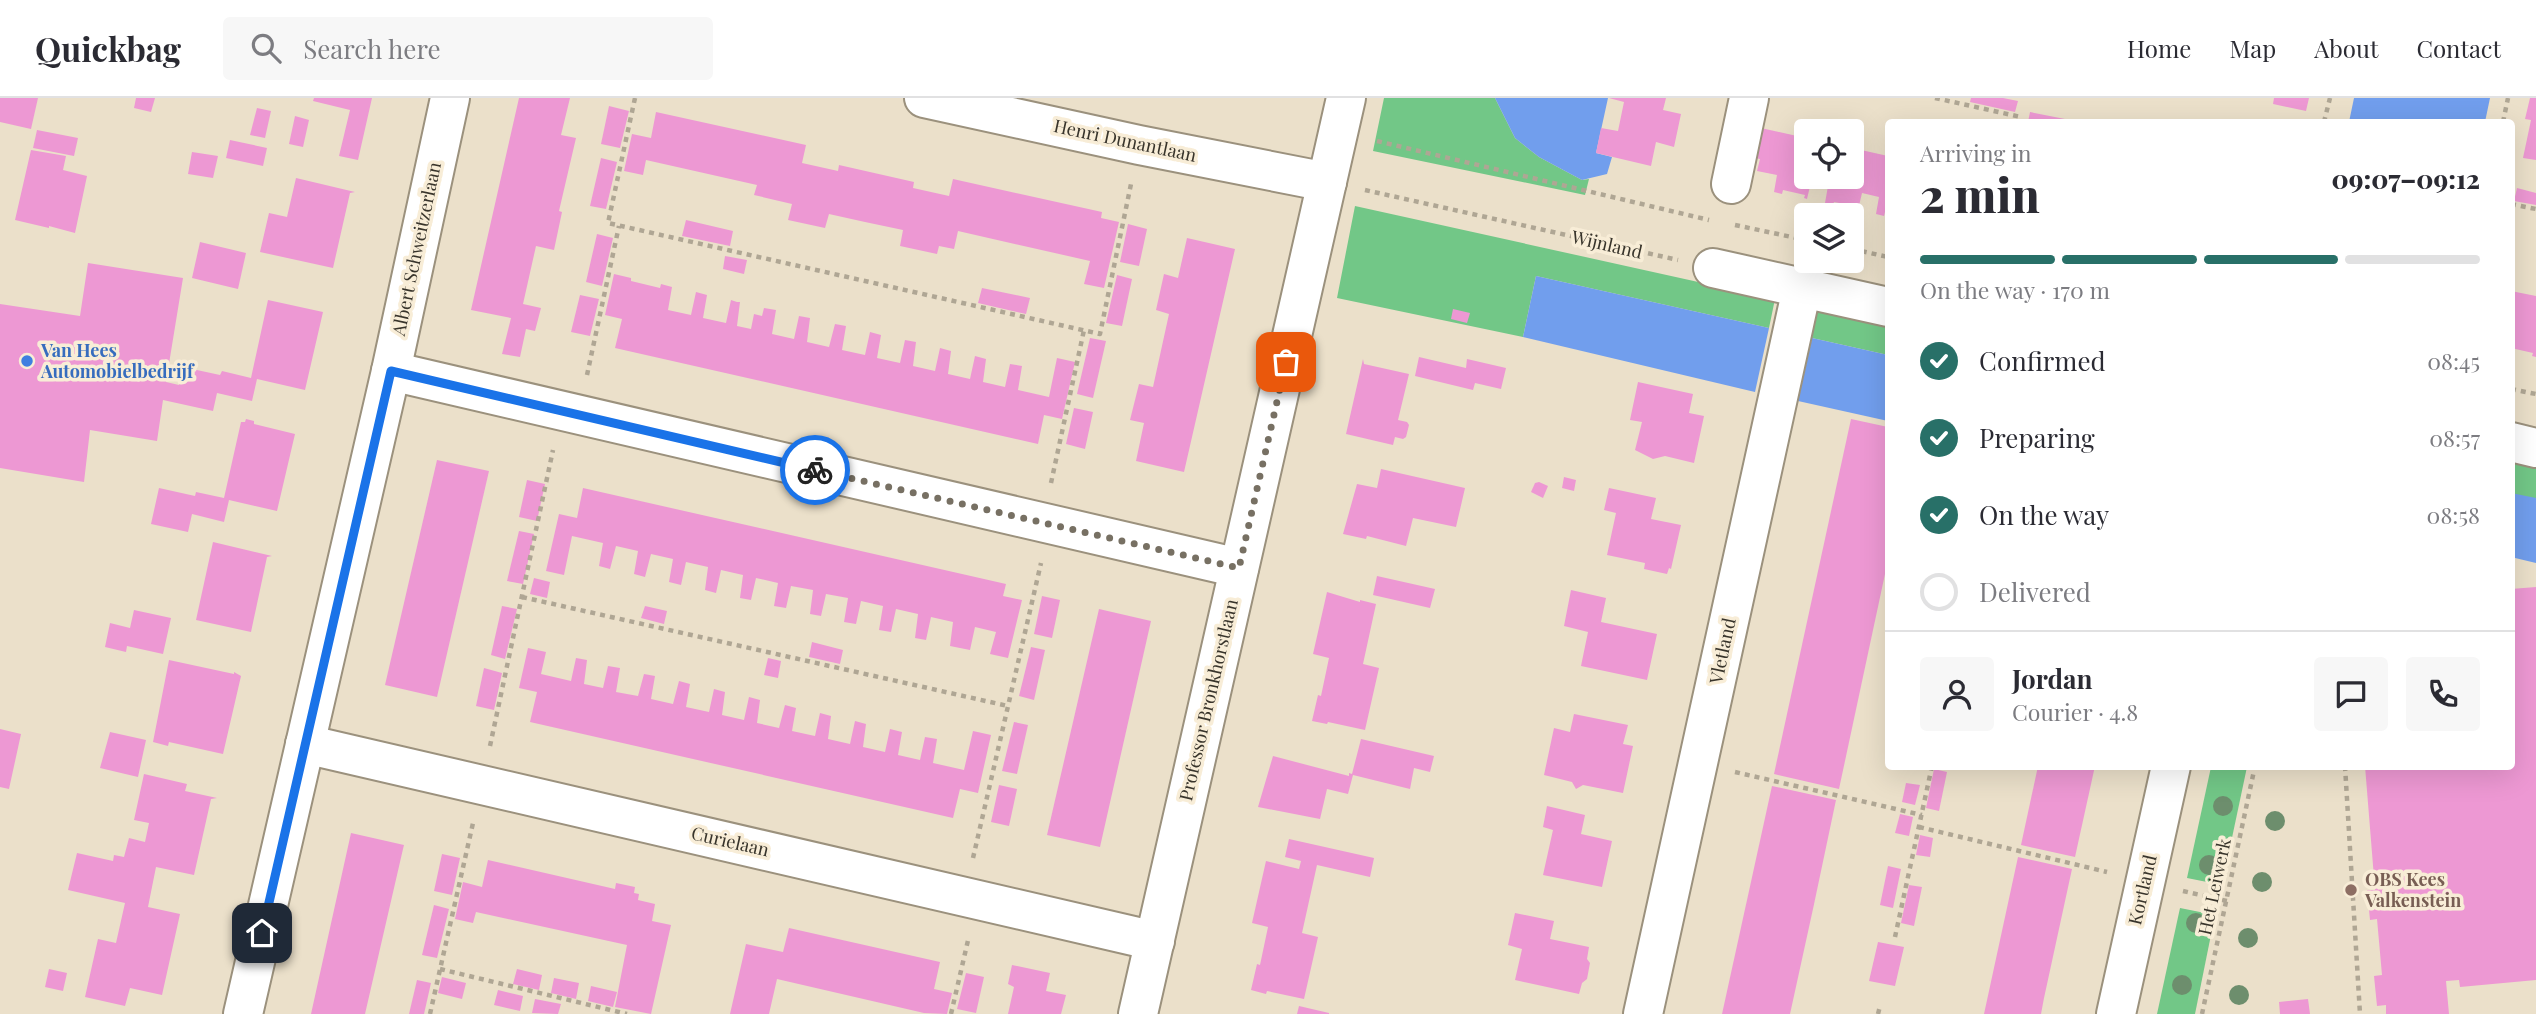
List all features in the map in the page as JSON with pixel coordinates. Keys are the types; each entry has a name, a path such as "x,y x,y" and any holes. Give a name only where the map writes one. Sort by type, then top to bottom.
{"street":[{"name":"Albert Schweitzerlaan","path":"243,1014 391,371 450,98"},
{"name":"Henri Dunantlaan","path":"925,98 1139,145 1327,182"},
{"path":"1731,184 1749,98"},
{"name":"Professor Bronkhorstlaan","path":"1139,1014 1342,115"},
{"path":"1713,268 1885,306"},
{"name":"Vletland","path":"1643,1014 1802,288"},
{"path":"391,371 1239,568"},
{"path":"2515,443 2536,448"},
{"name":"Curielaan","path":"305,744 1155,941"},
{"name":"Kortland","path":"2116,1014 2170,770"}],"path":[{"path":"635,98 608,223 1100,334 1139,145"},
{"path":"1934,98 2021,117"},
{"path":"2326,119 2330,98"},
{"path":"2504,119 2508,98"},
{"path":"1342,115 1710,220"},
{"name":"Wijnland","path":"1327,182 1713,268"},
{"path":"2515,205 2536,209"},
{"path":"1723,223 1794,238"},
{"path":"430,1014 522,597 619,226"},
{"path":"1864,252 1885,256"},
{"path":"951,1014 1008,706 1084,330"},
{"path":"2515,390 2536,394"},
{"path":"522,597 1008,706"},
{"path":"1698,763 1922,814"},
{"path":"1895,937 1931,770"},
{"name":"Het Leiwerk","path":"2202,1014 2254,770"},
{"path":"2345,770 2360,1014"},
{"path":"1919,827 2145,882"},
{"path":"440,969 627,1014"},
{"path":"1878,1014 1880,1006"}],"green space":[{"path":"1384,98 1495,98 1515,138 1539,157 1582,180 1589,179 1585,195 1373,151"},
{"path":"1355,206 1775,299 1769,328 1536,276 1523,337 1337,298"},
{"path":"1817,307 1885,321 1885,354 1812,338"},
{"path":"2515,460 2536,464 2536,499 2515,495"},
{"path":"2210,770 2246,770 2222,885 2187,878"},
{"path":"2180,908 2215,915 2195,1014 2157,1014"}],"water":[{"path":"1495,98 1608,98 1596,153 1612,157 1607,174 1582,180 1539,157 1515,138"},
{"path":"2354,98 2490,98 2486,119 2350,119"},
{"path":"1536,276 1769,328 1755,392 1523,337"},
{"path":"1812,338 1885,354 1885,420 1798,401"},
{"path":"2515,494 2536,498 2536,563 2515,558"}],"building":[{"path":"0,98 38,98 31,129 0,122"},
{"path":"136,98 155,98 151,112 134,108"},
{"path":"314,98 372,98 358,160 339,156 350,110 313,101"},
{"path":"519,98 570,98 561,135 576,138 559,211 562,212 554,250 536,246 523,304 541,308 535,331 526,329 520,357 502,354 511,318 471,310"},
{"path":"1609,98 1666,98 1663,110 1681,114 1674,147 1656,142 1651,166 1596,153 1601,128 1618,131 1624,102"},
{"path":"1971,98 2018,101 2015,112 1970,102"},
{"path":"2274,98 2309,98 2306,111 2273,104"},
{"path":"2530,98 2536,98 2536,160 2523,158 2531,120 2525,119"},
{"path":"609,106 629,111 620,148 601,144"},
{"path":"257,108 271,111 265,138 250,135"},
{"path":"656,112 806,145 802,163 838,171 839,165 914,182 913,188 949,196 953,179 1102,212 1101,218 1119,222 1104,288 1084,284 1090,261 958,231 954,249 939,246 937,254 900,246 903,230 829,214 825,228 788,220 792,204 754,195 757,185 646,160 643,175 624,171 632,134 651,138"},
{"path":"2030,112 2065,119 2029,119"},
{"path":"295,116 309,120 303,147 289,144"},
{"path":"1761,128 1794,135 1794,189 1809,189 1807,199 1804,198 1805,195 1783,190 1782,194 1774,192 1777,175 1757,171 1760,159 1755,158"},
{"path":"37,130 78,138 74,156 33,148"},
{"path":"230,140 267,148 263,166 226,158"},
{"path":"31,150 66,156 63,170 87,176 75,233 15,220"},
{"path":"1864,151 1885,155 1884,216 1876,214 1879,197 1862,193 1860,203 1825,203 1827,189 1864,189"},
{"path":"192,152 218,156 213,178 188,174"},
{"path":"601,158 617,162 606,209 590,206"},
{"path":"296,178 355,192 350,193 333,268 260,252 269,213 287,217"},
{"path":"2517,188 2536,193 2536,205 2515,201"},
{"path":"686,220 733,231 730,246 682,236"},
{"path":"1128,224 1147,229 1139,266 1120,262"},
{"path":"597,234 613,238 602,286 586,282"},
{"path":"1187,238 1235,249 1184,472 1136,461 1144,423 1130,420 1139,384 1153,387 1169,314 1156,310 1164,274 1178,278"},
{"path":"200,242 246,253 238,289 192,278"},
{"path":"725,256 747,260 744,274 723,269"},
{"path":"88,263 183,278 166,382 179,385 183,367 220,375 222,371 251,378 268,300 323,312 305,390 257,379 252,401 217,393 213,411 163,400 157,441 90,430 84,482 0,468 0,304 80,316"},
{"path":"614,274 660,288 661,284 672,287 668,310 691,315 696,292 707,295 703,318 726,323 731,300 740,302 737,326 751,329 754,314 762,316 764,308 776,310 772,334 794,339 799,316 810,318 807,342 829,347 835,324 846,326 842,350 865,355 870,332 881,335 877,358 900,363 905,340 916,342 913,366 935,371 940,348 951,351 948,374 970,379 975,356 986,359 983,382 1005,387 1010,364 1022,366 1018,390 1049,397 1057,358 1075,362 1062,419 1044,415 1038,444 615,348 622,319 605,315"},
{"path":"1117,275 1132,279 1122,326 1106,323"},
{"path":"982,288 1030,298 1026,314 978,303"},
{"path":"2515,292 2536,296 2536,357 2532,356 2533,353 2515,349"},
{"path":"580,295 599,299 590,336 571,332"},
{"path":"1453,309 1470,313 1467,323 1451,319"},
{"path":"1090,338 1106,341 1093,398 1077,394"},
{"path":"1419,357 1466,368 1467,359 1506,368 1501,389 1475,383 1473,390 1415,376"},
{"path":"1363,359 1364,364 1409,374 1398,420 1409,425 1406,437 1395,437 1393,445 1346,434"},
{"path":"1638,382 1693,394 1689,413 1704,416 1694,463 1665,456 1653,459 1635,450 1642,422 1630,420"},
{"path":"1074,408 1093,412 1085,449 1066,444"},
{"path":"246,419 254,421 254,424 295,434 277,511 229,500 224,522 192,514 188,532 151,524 159,488 195,496 196,492 224,498 241,422"},
{"path":"1851,419 1885,426 1885,574 1839,789 1774,774"},
{"path":"437,460 489,471 437,697 385,685"},
{"path":"1381,469 1465,488 1456,527 1413,518 1406,546 1367,536 1366,539 1343,534 1357,484 1377,488"},
{"path":"1564,477 1576,480 1574,491 1562,488"},
{"path":"527,480 545,484 537,521 519,517"},
{"path":"1535,483 1548,486 1543,498 1531,492"},
{"path":"583,488 1006,584 1003,596 1022,600 1008,658 990,654 996,632 975,627 970,650 950,646 953,622 931,617 926,640 915,638 918,614 896,609 891,632 879,630 883,606 861,601 856,624 844,622 848,598 826,594 821,616 810,614 813,590 791,586 786,608 774,606 778,583 756,578 751,600 740,598 743,575 721,570 716,593 705,590 708,567 686,562 681,585 669,582 673,559 651,554 645,577 634,574 638,551 616,546 610,569 599,566 603,543 572,536 564,575 546,571 559,514 577,518"},
{"path":"1609,488 1656,498 1651,519 1681,525 1671,569 1669,568 1667,574 1644,569 1645,563 1607,555 1616,513 1604,510"},
{"path":"519,531 534,534 523,584 507,581"},
{"path":"213,542 272,556 267,557 251,632 196,620"},
{"path":"1377,576 1435,589 1430,608 1373,595"},
{"path":"534,578 550,582 547,598 530,594"},
{"path":"2536,587 2536,980 2460,987 2459,980 2446,981 2449,1014 2386,1014 2386,1005 2377,1006 2374,976 2382,975 2377,919 2370,920 2367,890 2375,890 2365,770 2515,770 2515,589"},
{"path":"1571,590 1606,598 1601,622 1657,634 1647,680 1581,666 1588,632 1564,626"},
{"path":"1327,592 1376,604 1363,664 1379,668 1365,730 1312,721 1318,695 1321,696 1329,658 1313,654"},
{"path":"1042,596 1060,600 1052,638 1034,634"},
{"path":"502,606 517,609 505,659 491,655"},
{"path":"645,606 667,611 664,624 641,618"},
{"path":"1099,609 1151,621 1100,847 1047,835"},
{"path":"134,610 171,618 163,654 127,646 126,652 105,647 110,623 130,628"},
{"path":"812,642 843,650 840,664 809,657"},
{"path":"1031,647 1045,650 1034,700 1019,696"},
{"path":"528,648 546,652 541,674 571,681 576,658 587,660 584,684 603,688 608,666 620,668 616,692 638,696 644,674 655,676 651,699 673,704 679,681 690,684 686,707 709,712 714,689 725,692 722,715 744,720 749,697 760,700 757,723 779,728 785,705 796,708 792,731 815,736 820,713 831,716 828,739 850,744 855,721 866,724 863,747 885,752 890,729 902,732 898,755 920,760 925,737 937,739 933,763 964,770 973,731 991,735 978,793 960,789 953,818 530,722 537,692 519,688"},
{"path":"768,658 781,661 778,678 764,675"},
{"path":"169,660 234,672 241,676 223,754 169,742 168,746 153,742"},
{"path":"484,668 502,673 494,710 476,706"},
{"path":"1574,714 1628,725 1623,744 1633,746 1623,793 1583,785 1576,789 1572,782 1544,775 1554,728 1570,732"},
{"path":"1014,722 1028,725 1017,774 1002,771"},
{"path":"0,729 21,734 9,789 0,787"},
{"path":"110,732 146,740 138,777 100,768"},
{"path":"1361,739 1434,756 1430,772 1414,768 1410,789 1353,775 1348,794 1327,789 1320,819 1258,807 1273,756 1349,776 1349,773 1352,774"},
{"path":"1934,770 1947,772 1939,811 1926,808"},
{"path":"2037,770 2094,770 2075,857 2021,845"},
{"path":"144,774 187,784 185,791 217,798 211,799 194,875 156,867 148,907 180,914 162,995 130,988 125,1006 85,997 98,939 116,943 125,903 68,890 77,853 113,861 114,855 124,857 129,838 145,842 149,823 134,820"},
{"path":"1906,783 1920,785 1915,805 1902,802"},
{"path":"999,785 1017,789 1009,826 991,822"},
{"path":"1772,786 1836,800 1790,1014 1722,1014"},
{"path":"1547,806 1585,815 1581,834 1612,841 1602,887 1543,875 1553,830 1543,827"},
{"path":"1900,814 1913,817 1909,836 1895,833"},
{"path":"351,833 404,845 365,1014 311,1014"},
{"path":"1920,835 1933,838 1930,857 1916,855"},
{"path":"1289,839 1374,858 1370,877 1317,865 1302,933 1318,937 1304,999 1251,990 1257,964 1260,965 1268,927 1252,923 1266,861 1299,869 1301,861 1285,857"},
{"path":"442,854 460,858 452,895 434,891"},
{"path":"2018,857 2072,869 2041,1014 1984,1014"},
{"path":"488,860 615,889 616,883 635,887 634,893 639,894 638,900 655,904 652,921 671,925 651,1014 615,1007 627,945 476,912 473,923 455,919 463,882 482,887"},
{"path":"1888,866 1901,869 1893,908 1880,905"},
{"path":"1909,885 1922,887 1914,926 1901,923"},
{"path":"434,905 449,909 437,958 422,955"},
{"path":"1515,913 1554,921 1550,939 1589,947 1587,979 1582,983 1579,994 1515,980 1522,949 1508,945"},
{"path":"789,928 940,962 934,989 952,993 947,1014 924,1013 777,979 769,1014 730,1014 746,944 783,952"},
{"path":"1878,942 1904,947 1895,986 1869,981"},
{"path":"1012,965 1050,973 1046,991 1066,995 1061,1014 1008,1014 1014,987 1008,984"},
{"path":"49,969 67,973 63,991 45,987"},
{"path":"517,969 542,975 539,990 513,984"},
{"path":"966,973 984,977 976,1013 957,1009"},
{"path":"442,977 466,983 462,999 438,993"},
{"path":"554,978 579,983 576,999 551,993"},
{"path":"417,980 431,983 424,1014 409,1014"},
{"path":"591,986 617,992 613,1007 588,1001"},
{"path":"498,990 523,996 520,1011 494,1005"},
{"path":"535,999 561,1004 558,1014 532,1013"},
{"path":"2308,999 2310,1014 2280,1014 2279,1002"},
{"path":"1299,1006 1329,1013 1329,1014 1297,1014"}],"way so far":[{"path":"815,470 1239,568 1286,362"}],"place":[{"name":"Van Hees Automobielbedrijf","path":"27,361"},
{"name":"OBS Kees Valkenstein","path":"2351,890"}],"route":[{"path":"262,933 391,371 815,470"}]}
